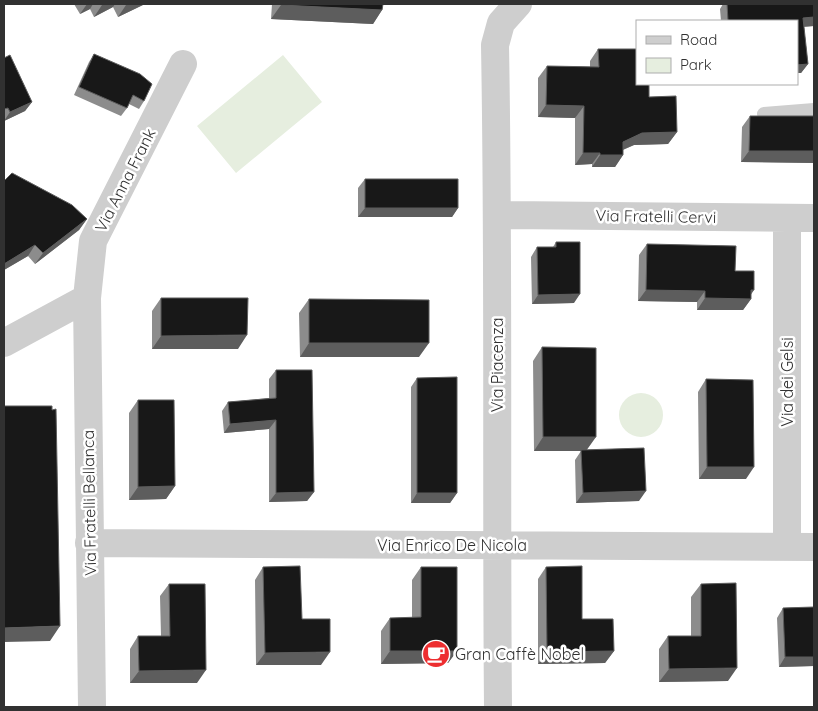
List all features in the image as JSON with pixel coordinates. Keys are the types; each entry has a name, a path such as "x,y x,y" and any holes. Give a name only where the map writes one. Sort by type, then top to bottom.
{"street":[{"name":"Via Piacenza","path":"498,707 496,545 498,215 495,45 514,9"},
{"name":"Via Anna Frank","path":"87,298 93,241 183,64"},
{"name":"Via Fratelli Cervi","path":"498,215 814,218"},
{"name":"Via dei Gelsi","path":"787,218 787,547"},
{"path":"4,343 87,298"},
{"name":"Via Fratelli Bellanca","path":"87,298 92,707"},
{"name":"Via Enrico De Nicola","path":"89,543 814,547"}],"lane":[{"path":"764,114 814,110"}],"green space":[{"path":"283,55 322,102 236,173 197,126"},
{"path":"641,393 653,397 659,403 663,415 659,427 653,433 641,437 629,433 623,427 619,415 623,403 629,397"}],"building":[{"path":"281,4 383,4 382,10"},
{"path":"727,4 814,4 814,17 803,18 808,64 798,65 798,20 728,20"},
{"path":"598,49 636,49 636,85 649,85 649,97 676,96 677,132 642,133 623,142 623,155 583,153 584,106 546,105 547,66 599,67"},
{"path":"94,54 140,74 152,84 144,101 133,95 127,108 79,87"},
{"path":"10,55 32,102 10,112 8,108 4,109 4,58"},
{"path":"750,116 814,116 814,151 749,151"},
{"path":"12,173 72,205 87,219 43,253 35,245 4,264 4,181"},
{"path":"365,179 458,179 458,208 365,208"},
{"path":"556,242 580,242 580,294 538,295 537,247 556,247"},
{"path":"647,244 736,246 735,271 754,271 754,290 751,290 751,299 705,298 705,291 646,290"},
{"path":"161,298 248,298 247,335 161,336"},
{"path":"309,299 429,300 429,343 309,343"},
{"path":"542,347 596,348 596,437 543,437"},
{"path":"276,370 312,370 314,492 276,493 276,420 230,424 228,402 276,398"},
{"path":"457,377 457,493 417,493 417,378"},
{"path":"706,379 753,380 754,467 707,467"},
{"path":"138,400 174,400 175,486 138,487"},
{"path":"4,406 52,406 52,410 56,409 60,626 4,628"},
{"path":"644,448 646,491 583,493 581,450"},
{"path":"300,566 302,619 330,619 330,652 265,653 263,567"},
{"path":"582,566 582,619 613,619 614,651 547,652 546,567"},
{"path":"421,567 457,567 457,651 390,651 390,618 421,617"},
{"path":"736,583 737,668 669,669 668,636 701,636 701,584"},
{"path":"169,584 205,584 206,670 139,671 138,636 170,636"},
{"path":"814,607 814,657 785,657 783,608"}],"place":[{"name":"Gran Caffè Nobel","path":"436,654"}]}
